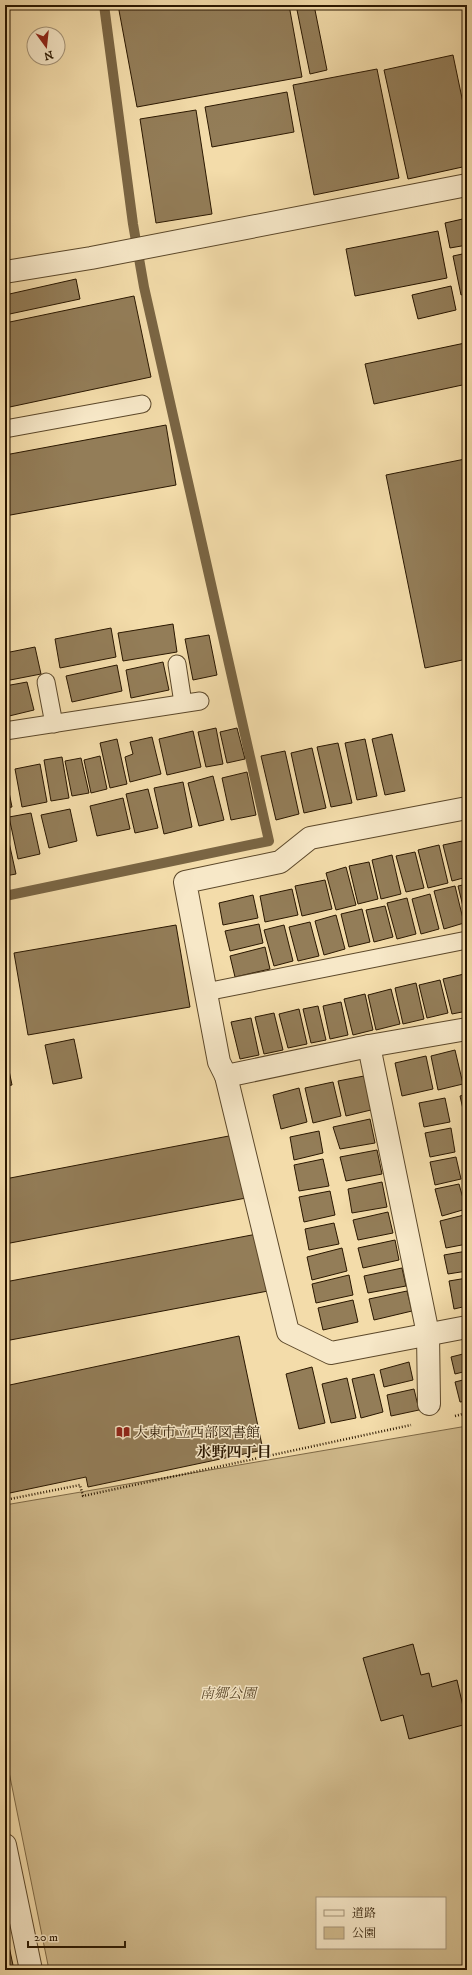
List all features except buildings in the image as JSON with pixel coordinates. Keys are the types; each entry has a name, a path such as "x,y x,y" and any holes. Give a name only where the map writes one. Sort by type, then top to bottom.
{"street":[{"path":"5,272 115,254 467,185"},
{"path":"467,808 310,838 280,862 185,882 219,1062 226,1076 288,1332 332,1353 467,1327"},
{"path":"226,1076 369,1046 467,1029"},
{"path":"369,1046 428,1334 429,1404"},
{"path":"5,1845 31,1970"}],"lane":[{"path":"5,429 142,404"},
{"path":"5,731 192,702 177,664"},
{"path":"46,682 54,724"},
{"path":"206,992 467,940"}],"path":[{"path":"453,1416 467,1413"},
{"path":"5,1500 80,1485 83,1496 416,1424"}],"green space":[{"name":"南郷公園","path":"467,1426 467,1970 49,1970 5,1752 5,1505"}],"waterway":[{"path":"5,896 269,841 144,287 133,224 104,5"}],"place":[{"name":"大東市立西部図書館","path":"123,1432"}],"district":[{"name":"氷野四丁目","path":"234,1452"}]}
